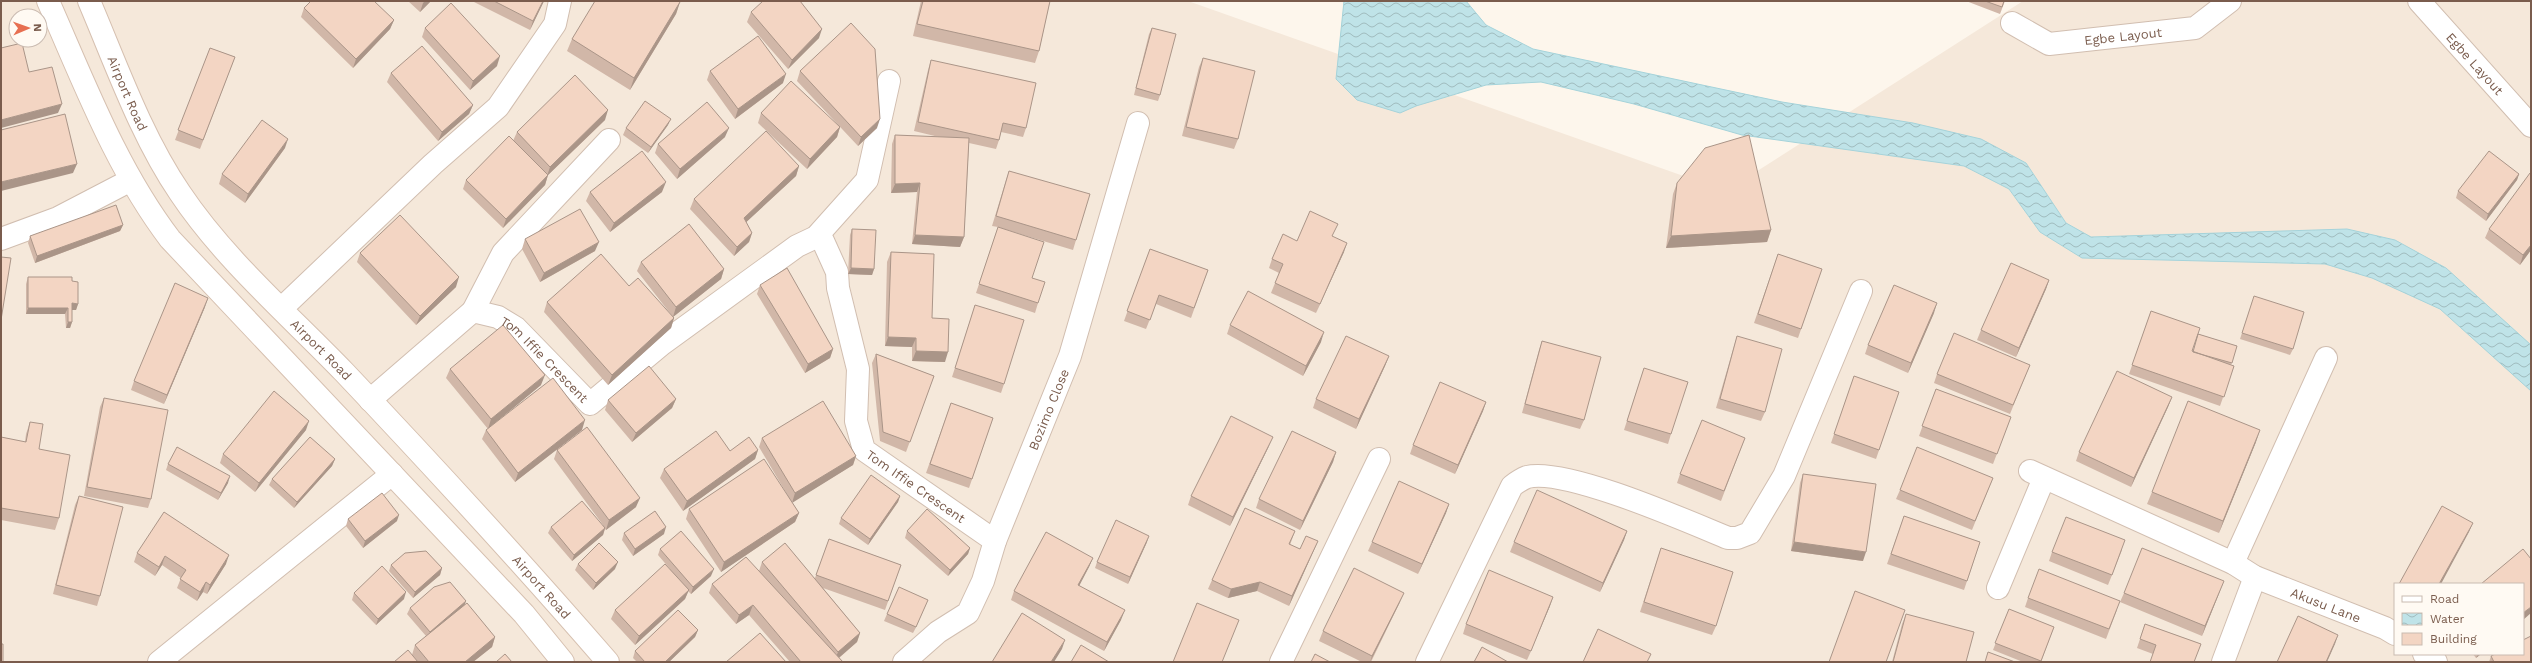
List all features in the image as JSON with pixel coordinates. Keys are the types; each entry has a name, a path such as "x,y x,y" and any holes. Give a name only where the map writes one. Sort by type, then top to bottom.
{"street":[{"path":"48,1 93,103 131,180 148,210 170,239 524,614 563,662"},
{"name":"Airport Road","path":"89,1 143,127 179,192 222,248 370,400 500,539 608,662"},
{"path":"282,308 433,164 498,107 555,24 560,1"},
{"name":"Egbe Layout","path":"2012,23 2049,44 2194,28 2230,1"},
{"name":"Egbe Layout","path":"2419,1 2531,126"},
{"name":"Tom Iffie Crescent","path":"473,311 498,317 516,328 590,404 662,344 797,246 816,237 867,180 889,81"},
{"name":"Bozimo Close","path":"904,662 938,632 968,613 983,581 995,541 1070,356 1138,123"},
{"path":"370,400 473,311 503,253 609,140"},
{"path":"1,239 58,218 131,180"},
{"name":"Tom Iffie Crescent","path":"816,237 823,241 837,272 838,288 858,369 856,421 864,450 995,541"},
{"path":"1427,662 1512,486 1528,477 1557,478 1632,499 1728,538 1737,538 1750,533 1784,476 1861,291"},
{"path":"2233,563 2326,358"},
{"path":"1281,662 1379,459"},
{"path":"159,662 392,474"},
{"name":"Akusu Lane","path":"1998,588 2037,474 2233,563 2255,577 2385,628 2394,633"},
{"path":"2223,662 2255,577"},
{"path":"2426,655 2436,662"}],"shaded area":[{"path":"1,1 1188,1 1726,191 2023,1 2531,1 2531,662 1,662"}],"water":[{"path":"1344,1 1466,1 1486,25 1533,49 1782,102 1913,123 1981,139 2026,163 2066,223 2091,237 2347,229 2395,240 2446,268 2531,345 2531,391 2440,309 2372,278 2325,264 2082,258 2040,232 2009,189 1964,166 1742,135 1634,104 1541,82 1486,85 1416,106 1400,113 1357,100 1336,79"}],"building":[{"path":"311,1 374,1 394,20 356,59 304,8"},
{"path":"494,1 543,1 533,21"},
{"path":"595,1 680,2 634,78 572,39"},
{"path":"763,1 800,1 822,29 792,60 751,12"},
{"path":"923,1 1050,1 1039,51 917,24"},
{"path":"1985,1 2004,1 2002,7"},
{"path":"451,3 500,56 473,81 425,28"},
{"path":"851,23 875,49 880,119 861,137 800,71"},
{"path":"1152,28 1176,34 1160,95 1136,88"},
{"path":"758,36 786,74 738,109 710,71"},
{"path":"8,46 8,48 23,48 29,72 52,67 62,104 1,120 1,48"},
{"path":"422,46 473,105 442,132 391,73"},
{"path":"210,48 235,57 203,140 178,130"},
{"path":"1203,58 1255,71 1238,139 1186,127"},
{"path":"931,60 1036,83 1026,128 1003,123 999,140 918,122"},
{"path":"575,75 608,110 550,167 517,132"},
{"path":"791,81 840,127 810,159 761,113"},
{"path":"645,101 671,119 651,147 626,128"},
{"path":"707,102 729,128 680,169 658,144"},
{"path":"65,114 77,164 1,182 1,130"},
{"path":"262,120 288,139 248,194 222,174"},
{"path":"766,131 799,166 744,218 752,233 737,247 694,199"},
{"path":"895,135 969,138 964,237 915,235 920,183 895,184"},
{"path":"1749,135 1771,230 1671,236 1677,183 1705,148"},
{"path":"509,136 548,175 506,219 466,180"},
{"path":"642,151 666,182 614,223 590,192"},
{"path":"2489,151 2519,174 2488,214 2458,191"},
{"path":"1009,171 1090,194 1076,240 996,216"},
{"path":"2530,173 2531,245 2523,255 2489,229"},
{"path":"116,205 123,225 37,256 30,236"},
{"path":"580,209 599,242 544,273 525,239"},
{"path":"1310,211 1338,224 1332,236 1347,243 1320,304 1275,283 1283,264 1272,259 1283,234 1297,241"},
{"path":"400,215 459,277 420,316 360,253"},
{"path":"689,224 724,269 676,307 641,262"},
{"path":"998,227 1044,242 1032,278 1045,282 1038,303 979,284"},
{"path":"852,229 876,230 874,269 851,268"},
{"path":"1150,249 1208,270 1194,308 1159,295 1150,320 1127,311"},
{"path":"891,252 934,254 932,318 949,319 948,352 916,351 916,338 888,337"},
{"path":"601,254 629,286 638,278 674,318 612,375 547,302"},
{"path":"1778,254 1822,269 1801,329 1758,314"},
{"path":"1,257 11,258 1,320"},
{"path":"2011,263 2049,280 2019,348 1981,330"},
{"path":"787,268 833,349 808,364 760,285"},
{"path":"28,277 72,277 72,281 78,282 78,304 72,303 72,322 68,322 68,308 28,308"},
{"path":"175,283 208,298 167,395 134,381"},
{"path":"1894,285 1937,303 1911,363 1868,345"},
{"path":"1248,291 1324,332 1306,366 1230,325"},
{"path":"2254,296 2304,312 2293,349 2242,333"},
{"path":"975,305 1024,320 1004,384 955,368"},
{"path":"2151,311 2200,328 2192,351 2234,366 2224,397 2132,365"},
{"path":"503,325 545,375 491,419 450,369"},
{"path":"1954,333 2030,365 2013,405 1937,374"},
{"path":"2198,334 2237,346 2232,363 2193,352"},
{"path":"1346,336 1389,356 1359,419 1316,399"},
{"path":"1737,336 1782,349 1765,412 1720,399"},
{"path":"1542,341 1601,357 1584,420 1525,404"},
{"path":"876,354 934,376 910,442 883,432"},
{"path":"649,366 676,399 636,433 608,400"},
{"path":"1644,368 1688,382 1671,434 1627,421"},
{"path":"2117,371 2172,397 2134,478 2079,452"},
{"path":"1854,376 1899,392 1879,450 1834,434"},
{"path":"553,378 585,420 518,473 486,430"},
{"path":"1440,382 1486,402 1458,465 1413,445"},
{"path":"1936,389 2011,417 1997,454 1922,426"},
{"path":"274,391 309,421 259,483 223,454"},
{"path":"104,398 168,410 151,499 87,487"},
{"path":"823,401 856,456 795,493 762,438"},
{"path":"2188,401 2260,430 2223,521 2152,492"},
{"path":"951,403 993,418 972,479 930,464"},
{"path":"1231,416 1273,437 1233,517 1191,496"},
{"path":"1702,420 1745,438 1724,491 1680,474"},
{"path":"30,422 43,424 39,449 70,455 59,518 1,508 1,437 26,442"},
{"path":"587,427 640,498 609,520 557,450"},
{"path":"716,431 730,451 749,437 758,450 687,501 664,469"},
{"path":"1292,431 1336,452 1303,521 1259,499"},
{"path":"310,437 335,459 297,502 272,479"},
{"path":"177,447 230,476 221,493 168,464"},
{"path":"1917,447 1993,478 1975,521 1900,490"},
{"path":"764,459 799,513 724,562 689,509"},
{"path":"1803,474 1876,484 1866,552 1794,542"},
{"path":"871,475 900,496 870,539 841,518"},
{"path":"1399,481 1449,504 1422,564 1372,542"},
{"path":"1537,490 1627,531 1603,583 1514,542"},
{"path":"382,493 399,515 365,541 348,519"},
{"path":"79,496 123,507 100,596 56,585"},
{"path":"582,501 605,528 574,555 551,527"},
{"path":"2442,506 2473,523 2440,583 2400,583"},
{"path":"1245,508 1295,531 1289,544 1300,549 1306,536 1318,541 1292,596 1260,582 1231,589 1212,580"},
{"path":"927,509 970,548 950,570 907,531"},
{"path":"655,511 666,527 635,549 624,533"},
{"path":"164,512 229,555 210,585 206,582 200,592 180,579 186,570 165,556 159,567 137,553"},
{"path":"1904,516 1980,542 1967,581 1891,554"},
{"path":"2066,517 2125,540 2112,575 2052,552"},
{"path":"1116,520 1149,536 1130,577 1097,562"},
{"path":"681,531 714,569 693,587 660,549"},
{"path":"1046,532 1093,558 1078,585 1125,610 1107,642 1014,591"},
{"path":"829,539 901,565 888,601 816,575"},
{"path":"599,543 618,562 596,583 578,564"},
{"path":"785,543 860,633 838,652 762,562"},
{"path":"1661,548 1733,572 1716,626 1644,602"},
{"path":"2142,548 2224,581 2205,626 2124,593"},
{"path":"2523,549 2531,559 2531,607 2524,612 2524,583 2482,583"},
{"path":"426,551 442,568 415,592 391,565 405,553"},
{"path":"746,557 843,662 801,662 753,605 739,615 712,584"},
{"path":"665,564 689,590 639,636 615,610"},
{"path":"382,566 406,592 378,619 354,593"},
{"path":"1354,568 1404,593 1372,656 1323,631"},
{"path":"2039,569 2120,601 2109,629 2028,598"},
{"path":"1489,570 1553,597 1531,651 1466,624"},
{"path":"450,582 466,601 430,632 410,608 434,587"},
{"path":"899,587 928,600 916,627 887,614"},
{"path":"1855,591 1905,610 1886,662 1829,662"},
{"path":"467,603 495,637 465,662 429,662 415,645"},
{"path":"1197,603 1239,620 1222,662 1173,662"},
{"path":"2009,609 2054,627 2041,661 1995,643"},
{"path":"678,610 698,630 665,662 645,662 635,651"},
{"path":"1022,613 1065,640 1051,662 992,662"},
{"path":"1906,614 1974,632 1966,662 1893,662"},
{"path":"2298,616 2338,635 2326,662 2277,662"},
{"path":"2145,624 2201,644 2194,662 2150,662 2156,645 2140,639"},
{"path":"1598,629 1651,654 1647,662 1583,662"},
{"path":"760,633 786,662 726,662"},
{"path":"2531,636 2531,662 2494,662 2491,656 2493,655 2524,655 2524,640"},
{"path":"1,644 3,644 3,662 1,662"},
{"path":"1081,645 1109,662 1071,662"},
{"path":"1482,647 1508,662 1474,662"},
{"path":"408,650 418,662 394,662"},
{"path":"1988,652 2015,662 1985,662"},
{"path":"505,654 512,662 496,662"},
{"path":"1315,654 1330,662 1311,662"}]}
